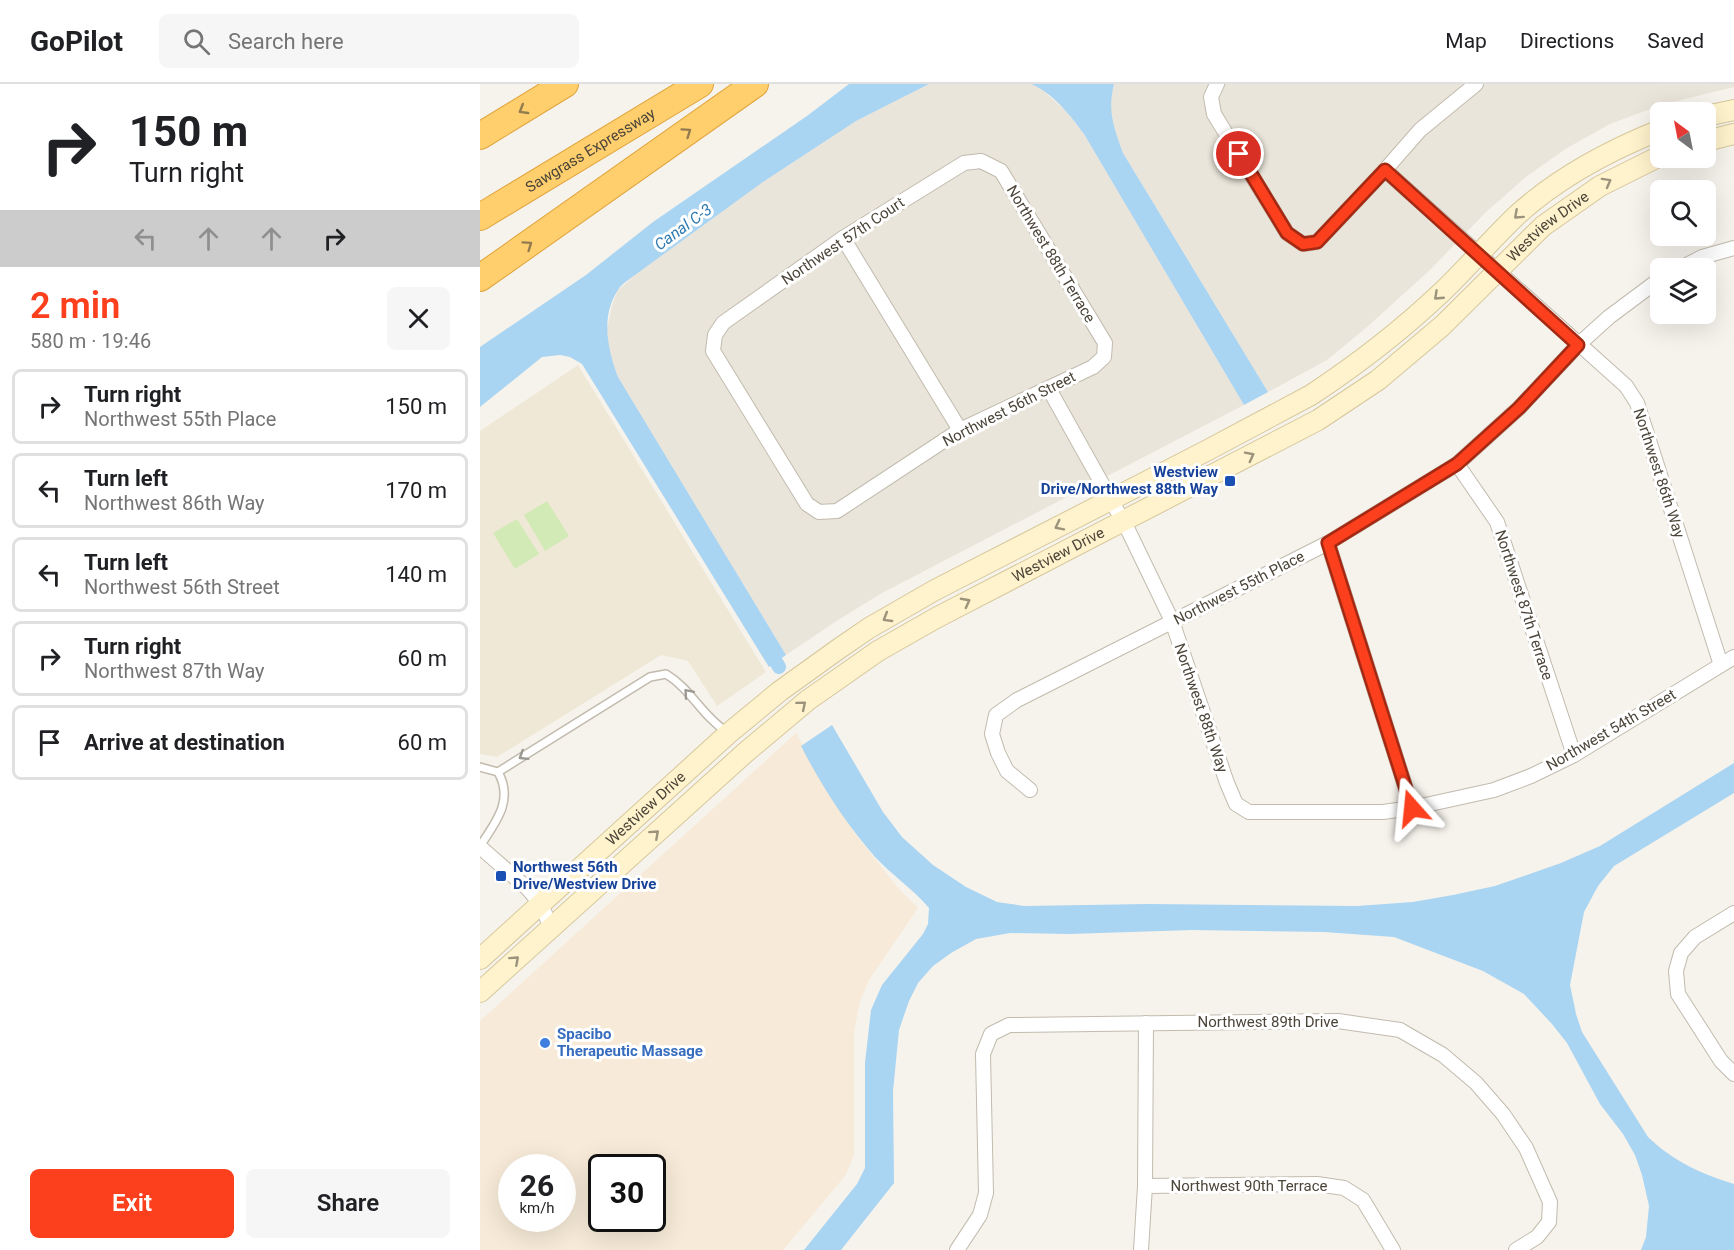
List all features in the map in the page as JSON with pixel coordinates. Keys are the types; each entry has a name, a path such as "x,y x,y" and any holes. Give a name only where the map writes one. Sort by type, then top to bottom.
{"highway":[{"path":"480,135 565,84"},
{"name":"Sawgrass Expressway","path":"480,217 700,84"},
{"path":"480,278 755,84"}],"street":[{"path":"1217,84 1211,97 1214,114 1287,233 1303,244 1317,242 1420,130 1476,84"},
{"path":"1716,114 1734,110"},
{"name":"Westview Drive","path":"480,959 729,733 795,679 869,628 935,590 1311,395 1345,373 1409,322 1445,289 1517,215 1562,180 1611,152 1650,134"},
{"path":"1716,138 1734,134"},
{"name":"Northwest 57th Court","path":"819,512 807,504 713,351 715,336 723,323 843,238 964,163 981,161"},
{"name":"Northwest 88th Terrace","path":"981,161 1001,171 1104,343 1104,357"},
{"name":"Westview Drive","path":"480,992 746,752 825,688 910,632 1318,420 1378,380 1418,347 1543,226 1575,201 1650,161"},
{"name":"Northwest 86th Way","path":"1385,170 1626,386 1637,403 1721,665"},
{"path":"843,238 960,430"},
{"path":"1700,258 1734,248"},
{"name":"Northwest 55th Place","path":"1030,790 1007,771 998,753 992,734 996,715 1017,700 1328,543 1457,464 1519,408 1578,345 1609,317 1650,286"},
{"name":"Northwest 56th Street","path":"819,512 837,511 960,430 1093,367 1104,357"},
{"name":"Northwest 88th Way","path":"1049,389 1123,521 1172,621 1236,804"},
{"name":"Northwest 87th Terrace","path":"1457,464 1497,522 1574,755"},
{"path":"1328,543 1412,808"},
{"name":"Northwest 54th Street","path":"1236,804 1249,812 1383,812 1494,790 1531,776 1574,755 1734,657"},
{"path":"480,847 527,888 558,922"},
{"path":"1734,913 1695,937 1681,953 1676,971 1678,994 1721,1061 1734,1074"},
{"name":"Northwest 89th Drive","path":"957,1250 980,1215 986,1193 983,1054 991,1034 1009,1025 1338,1021 1400,1030 1443,1055 1476,1083 1503,1114 1526,1148 1550,1202 1550,1222 1537,1237 1516,1250"},
{"path":"1141,1250 1145,1186 1146,1023"},
{"name":"Northwest 90th Terrace","path":"1145,1186 1317,1184 1344,1188 1363,1200 1393,1250"}],"lane":[{"path":"498,772 650,677 666,674 686,690 714,724 729,733"},
{"path":"480,767 498,772 504,783 505,799 500,814 480,847"}],"shaded area":[{"path":"929,84 1031,84 1039,87 1067,112 1084,134 1244,405 882,593 786,655 618,377 609,352 607,329 612,305 618,290 635,275 763,182 856,121"},
{"path":"1114,84 1734,84 1734,87 1673,102 1650,102 1650,109 1610,124 1567,148 1527,176 1486,212 1432,268 1327,360 1268,392 1123,153 1111,122 1111,94"},
{"path":"578,365 766,672 717,706 688,661 661,655 497,757 480,754 480,431"},
{"path":"796,733 853,831 898,888 918,908 869,980 860,1001 854,1032 854,1155 845,1176 783,1250 480,1250 480,1021"}],"green space":[{"path":"547,501 569,536 545,551 524,515"},
{"path":"517,519 539,554 515,569 493,533"}],"water":[{"name":"Canal C-3","path":"849,84 929,84 856,121 763,182 628,280 619,288 612,300 607,322 611,356 618,377 786,655 769,667 582,364 570,357 560,355 542,357 480,407 480,347 586,275 653,222 807,116"},
{"path":"1031,84 1114,84 1111,111 1123,153 1268,392 1244,405 1084,134 1054,99"},
{"path":"832,725 883,812 902,837 933,865 966,887 997,902 1024,906 1149,904 1357,906 1413,902 1453,895 1495,886 1561,863 1600,846 1734,763 1734,793 1614,866 1598,886 1584,912 1570,985 1582,1032 1648,1137 1667,1153 1688,1166 1734,1184 1734,1250 1641,1250 1646,1237 1649,1206 1635,1155 1623,1134 1600,1104 1567,1043 1524,994 1483,971 1394,937 1324,932 1192,930 1069,934 1010,933 976,939 933,966 918,983 899,1030 893,1091 894,1183 841,1250 804,1250 857,1184 865,1168 865,1063 871,1010 882,985 923,934 928,924 929,908 864,844 826,790 801,746"}],"waterway":[{"path":"767,646 779,667"}],"place":[{"name":"Westview Drive/Northwest 88th Way","path":"1230,481"},
{"name":"Northwest 56th Drive/Westview Drive","path":"501,876"},
{"name":"Spacibo Therapeutic Massage","path":"545,1043"}],"route":[{"path":"1239,154 1287,233 1303,244 1317,242 1385,170 1578,345 1519,408 1457,464 1328,543 1412,808"}]}
